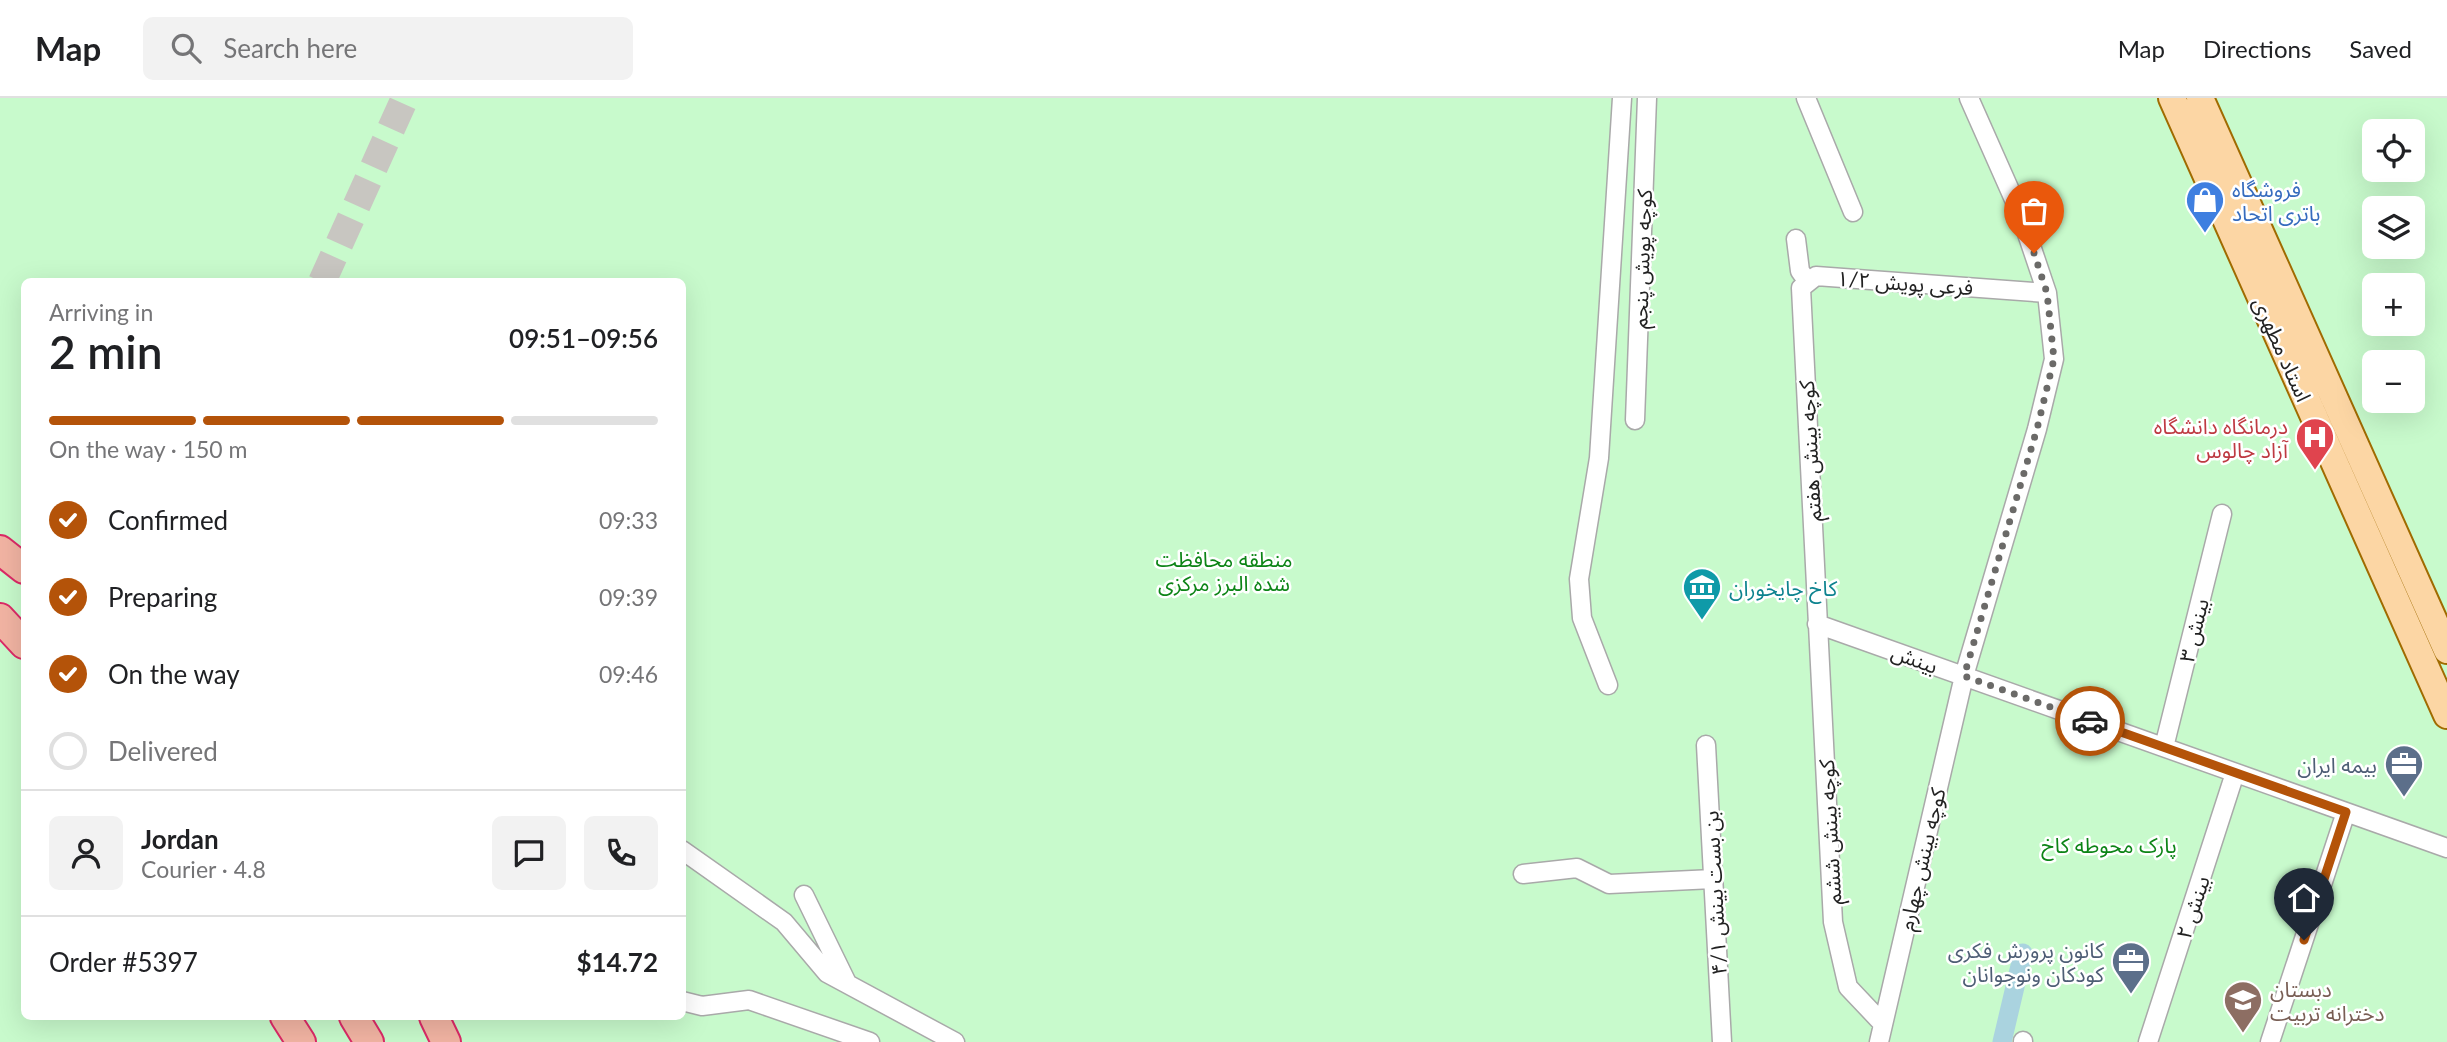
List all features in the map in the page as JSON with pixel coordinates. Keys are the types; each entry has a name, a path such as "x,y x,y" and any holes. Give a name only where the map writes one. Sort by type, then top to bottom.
{"highway":[{"path":"0,550 21,567"},
{"path":"0,618 21,642"},
{"path":"287,1020 301,1042"},
{"path":"356,1020 369,1042"},
{"path":"435,1020 446,1042"}],"main road":[{"name":"استاد مطهری","path":"2172,98 2447,715"},
{"name":"استاد مطهری","path":"2200,98 2447,650"}],"street":[{"path":"1608,685 1582,618 1579,579 1599,458 1622,98"},
{"name":"کوچه پویش پنجم","path":"1635,420 1647,98"},
{"path":"1806,98 1853,212"},
{"name":"کوچه بینش چهارم","path":"1881,1033 1964,676 2037,429 2054,359 2047,293 2020,213 1969,98"},
{"path":"1796,239 1800,271 1808,282"},
{"name":"فرعی پویش ۱/۲","path":"1808,282 1816,276 2047,293"},
{"name":"کوچه بینش هفتم","path":"1808,282 1801,288 1817,624"},
{"name":"بینش ۳","path":"2164,747 2222,513"},
{"name":"بینش","path":"1817,624 2447,848"},
{"name":"کوچه بینش ششم","path":"1817,624 1833,922 1848,987 1881,1033"},
{"name":"بن بست بینش ۴/۱","path":"1706,745 1722,1042"},
{"name":"بینش ۲","path":"2148,1042 2235,773"},
{"path":"2270,1042 2346,812"},
{"path":"686,853 785,922 827,973 955,1042"},
{"path":"1523,874 1577,869 1609,884 1713,878"},
{"path":"804,895 847,984"},
{"path":"686,1002 702,1006 749,1000 870,1042"}],"green space":[{"name":"منطقه محافظت شده البرز مرکزی","path":"0,98 2447,98 2447,1042 0,1042"}],"waterway":[{"path":"2002,1042 2023,953"}],"tunnel":[{"path":"324,278 405,98"}],"way so far":[{"path":"2034,253 2047,293 2054,359 2037,429 1964,676 2090,721"}],"place":[{"name":"فروشگاه باتری اتحاد","path":"2205,234"},
{"name":"درمانگاه دانشگاه آزاد چالوس","path":"2315,471"},
{"name":"کاخ چایخوران","path":"1702,621"},
{"name":"بیمه ایران","path":"2404,798"},
{"name":"کانون پرورش فکری کودکان ونوجوانان","path":"2131,995"},
{"name":"دبستان دخترانه تربیت","path":"2243,1034"}],"route":[{"path":"2090,721 2346,812 2304,940"}],"park label":[{"name":"پارک محوطه کاخ","path":"2109,844"}]}
